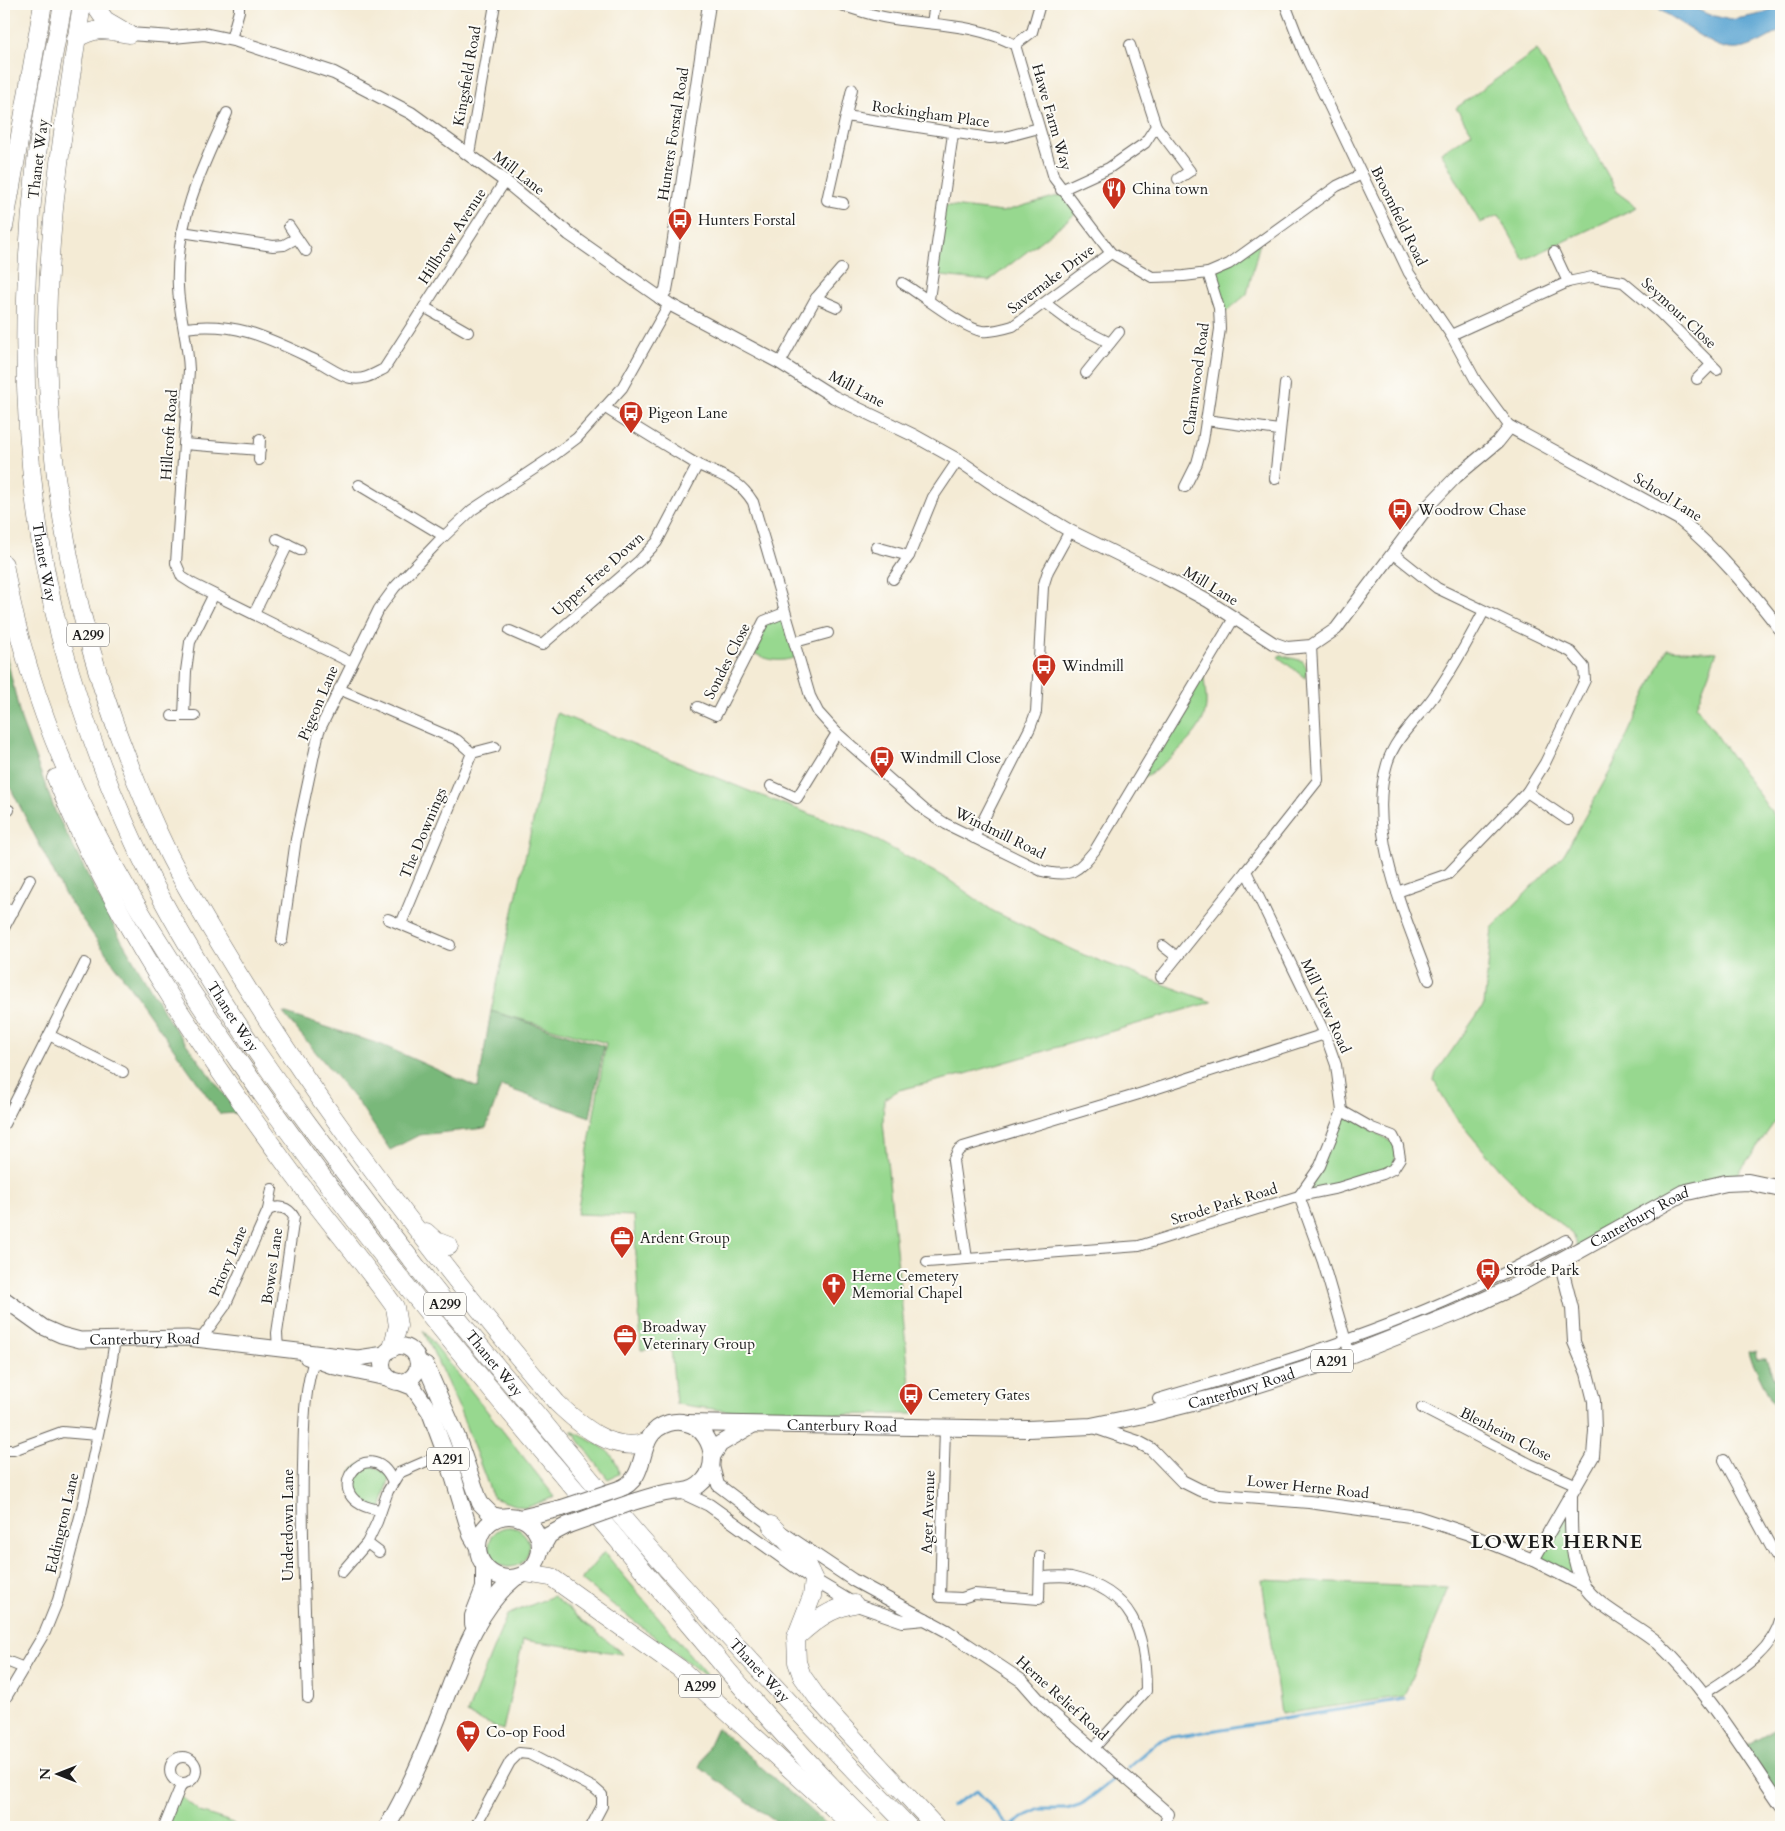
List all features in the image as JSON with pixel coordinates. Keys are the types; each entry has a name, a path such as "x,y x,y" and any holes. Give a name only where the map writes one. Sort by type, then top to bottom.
{"highway":[{"name":"Thanet Way","path":"4,227 43,4"},
{"name":"Thanet Way","path":"63,4 35,166 26,267 24,368 28,446 44,560 60,635 82,710 103,768 146,867 201,967 241,1028 291,1100 416,1268 635,1532 791,1704 909,1827"},
{"name":"A299","path":"82,4 55,195 50,256 47,353 52,430 61,511 72,570 107,704 132,772 183,881 247,990 308,1082 404,1212 535,1378 567,1413 597,1434 614,1443 630,1446 646,1442"},
{"path":"94,4 110,24 129,34"},
{"path":"76,39 92,30 129,34"},
{"name":"Thanet Way","path":"4,564 19,637 42,713 82,809 121,881 184,983 311,1162 418,1302 555,1467 773,1722 872,1827"},
{"name":"A299","path":"42,713 41,740 70,814 132,934 174,1005 207,1054 288,1166 395,1307 398,1326 389,1351"},
{"path":"404,1212 436,1241 450,1246"},
{"path":"771,1525 804,1559 814,1580 812,1596 796,1637 797,1662 810,1690 936,1827"},
{"name":"A299","path":"521,1575 551,1577 679,1668 854,1827"},
{"path":"796,1637 819,1616 835,1608 854,1604"}],"main road":[{"name":"Canterbury Road","path":"646,1442 657,1429 677,1422 752,1425 1028,1429 1091,1426 1148,1414 1228,1394 1348,1347 1461,1311 1515,1286 1551,1251 1683,1193 1706,1186 1733,1182 1748,1182 1781,1189"},
{"name":"Canterbury Road","path":"4,1299 43,1327 61,1335 80,1340 201,1339 297,1353 395,1381"},
{"name":"A291","path":"389,1351 408,1348 416,1356 418,1362 426,1366 447,1413 480,1503 492,1515 501,1517"},
{"name":"Canterbury Road","path":"315,1357 358,1358 389,1351"},
{"path":"389,1351 382,1368 395,1381 406,1381 415,1373 418,1362"},
{"name":"A291","path":"395,1381 413,1387 424,1402 445,1453 471,1535 478,1547"},
{"path":"686,1423 704,1434 710,1443 713,1457"},
{"path":"387,1827 411,1783 473,1631 498,1593 538,1560 540,1551 549,1535 568,1525 630,1503 677,1492 700,1484 707,1476 713,1457 720,1444 752,1425"},
{"path":"473,1631 473,1616 484,1588 484,1565 478,1547 484,1528 501,1517 520,1518 562,1508 619,1489 635,1478 643,1460 646,1442"},
{"path":"520,1518 533,1528 537,1535 540,1551"},
{"path":"484,1565 498,1576 521,1575"}],"street":[{"path":"230,40 239,11 239,4"},
{"name":"Kingsfield Road","path":"469,154 495,4"},
{"name":"Hunters Forstal Road","path":"665,301 710,4"},
{"path":"839,4 883,17 980,30 1001,37 1015,45 1032,32 1040,4"},
{"path":"932,23 935,4"},
{"name":"Broomfield Road","path":"1285,4 1304,53 1409,273 1451,334 1476,381 1510,427"},
{"name":"Mill Lane","path":"129,34 174,37 204,34 230,40 334,73 411,113 505,181 569,234 665,301 780,363 834,397 915,436 958,460 1003,491 1070,531 1160,575 1273,643 1287,648 1311,646"},
{"name":"Hawe Farm Way","path":"1015,45 1054,178 1061,190 1111,253 1152,277 1208,273 1229,264 1337,186 1362,174"},
{"path":"1130,45 1156,126 1190,171 1178,179"},
{"name":"Rockingham Place","path":"842,203 827,200 852,89"},
{"name":"Hillcroft Road","path":"227,113 194,187 177,257 178,289 185,328 189,370 176,563 182,577 213,596 254,614 352,663"},
{"name":"Rockingham Place","path":"846,116 953,134 990,138 1005,137 1040,128"},
{"path":"1061,190 1109,168 1145,143 1156,126"},
{"path":"929,299 953,134"},
{"name":"Hillbrow Avenue","path":"185,328 210,324 233,327 279,344 351,378 368,378 384,369 505,181"},
{"path":"289,226 306,251"},
{"path":"182,232 272,246 284,245 297,238"},
{"path":"1554,252 1568,282"},
{"name":"Savernake Drive","path":"902,283 969,327 982,331 1013,326 1111,253"},
{"path":"780,363 816,298 841,270"},
{"name":"Charnwood Road","path":"1186,487 1197,463 1206,420 1220,329 1219,308 1208,273"},
{"name":"Seymour Close","path":"1451,334 1568,282 1592,277 1623,282 1660,313 1714,367 1697,379"},
{"path":"816,298 837,307"},
{"name":"Pigeon Lane","path":"282,940 291,867 312,757 319,731 338,688 379,609 395,587 472,510 577,438 622,388 634,368 665,301"},
{"path":"1045,303 1073,324 1110,343"},
{"name":"Hillbrow Avenue","path":"424,307 468,332"},
{"path":"1086,373 1119,332"},
{"path":"1275,479 1285,384"},
{"name":"Windmill Road","path":"604,408 698,464 722,474 744,488 753,502 784,613 795,642 810,696 818,712 837,732 891,778 926,812 1042,871 1070,874 1081,868 1095,850 1234,618"},
{"path":"1206,420 1280,430"},
{"path":"1161,977 1318,780 1311,646 1336,629 1429,504 1456,477 1498,442 1510,427"},
{"name":"School Lane","path":"1510,427 1679,520 1699,536 1748,587 1781,630"},
{"path":"184,444 259,455 260,439"},
{"path":"893,580 908,556 933,498 958,460"},
{"name":"Upper Free Down","path":"510,631 542,645 639,561 657,542 698,464"},
{"path":"359,486 444,536"},
{"path":"974,838 1030,728 1036,712 1043,587 1048,571 1070,531"},
{"path":"277,539 300,550"},
{"path":"254,614 288,544"},
{"path":"876,547 908,556"},
{"path":"1393,553 1437,588 1572,652 1584,667 1585,680 1545,763 1527,792 1448,874 1397,892"},
{"path":"172,716 189,716 186,672 190,642 213,596"},
{"path":"1429,980 1397,892 1383,838 1382,794 1387,763 1403,734 1435,695 1455,665 1484,610"},
{"name":"Sondes Close","path":"698,707 716,715 764,621 784,613"},
{"path":"795,642 828,633"},
{"path":"338,688 458,740 472,753 495,748"},
{"path":"771,786 797,798 837,732"},
{"name":"The Downings","path":"401,924 472,753"},
{"path":"1527,792 1568,820"},
{"name":"Mill View Road","path":"1246,870 1325,1034 1336,1065 1342,1111 1320,1166 1299,1196"},
{"path":"4,928 8,910 30,879"},
{"path":"388,919 450,945"},
{"path":"1164,946 1176,957"},
{"path":"4,1124 86,964"},
{"path":"966,1259 953,1161 963,1146 1139,1094 1325,1034"},
{"path":"49,1035 123,1072"},
{"name":"Strode Park Road","path":"927,1262 1139,1246 1299,1196 1338,1188 1384,1174 1393,1169 1400,1158 1398,1146 1393,1136 1372,1128 1342,1111"},
{"name":"Priory Lane","path":"201,1339 225,1306 268,1210 272,1189"},
{"path":"1299,1196 1323,1262 1348,1347"},
{"name":"Bowes Lane","path":"268,1210 278,1206 286,1208 294,1217 277,1333 278,1350"},
{"name":"Canterbury Road","path":"1551,1251 1566,1240"},
{"name":"Lower Herne Road","path":"1533,1560 1574,1491 1592,1456 1594,1401 1587,1372 1574,1342 1572,1308 1551,1251"},
{"name":"Eddington Lane","path":"4,1701 45,1632 58,1600 71,1554 97,1435 114,1340"},
{"name":"Canterbury Road","path":"1158,1399 1348,1347"},
{"name":"Underdown Lane","path":"308,1698 303,1570 303,1430 304,1405 315,1357"},
{"name":"Blenheim Close","path":"1422,1408 1530,1464 1574,1491"},
{"name":"Lower Herne Road","path":"1091,1426 1138,1442 1151,1450 1182,1481 1200,1490 1220,1495 1308,1502 1417,1517 1466,1533 1533,1560 1584,1586 1600,1602 1658,1643 1704,1694 1781,1806"},
{"name":"Ager Avenue","path":"945,1428 940,1597 962,1598 974,1594 1040,1599 1040,1577"},
{"path":"4,1450 13,1450 62,1432 97,1435"},
{"path":"342,1572 367,1543 393,1482 402,1470 445,1453"},
{"name":"Herne Relief Road","path":"713,1457 718,1485 771,1525 853,1580 925,1619 990,1658 1022,1681 1045,1707 1168,1814"},
{"path":"1724,1460 1778,1560 1781,1575"},
{"path":"381,1510 363,1506 354,1501 349,1493 347,1482 351,1471 358,1464 365,1461 374,1462 383,1469 393,1482"},
{"name":"Lower Herne Road","path":"1574,1491 1572,1547 1584,1586"},
{"path":"677,1492 697,1498 723,1514 814,1580 854,1604 903,1621 925,1619"},
{"path":"367,1543 379,1552"},
{"path":"1040,1556 1040,1577 1070,1577 1094,1586 1119,1598 1133,1617 1146,1672 1146,1691 1094,1748"},
{"path":"1704,1694 1758,1657 1780,1632 1781,1618"},
{"path":"4,1660 24,1668"},
{"path":"476,1825 510,1762 519,1753 529,1754 594,1788 602,1795 602,1806 591,1827"},
{"path":"164,1827 182,1783"},
{"path":"1164,1827 1168,1814"}],"green space":[{"path":"1537,50 1618,193 1637,207 1524,260 1499,215 1480,223 1441,152 1472,133 1456,108"},
{"path":"1064,194 1078,212 989,281 932,275 943,205 1002,212"},
{"path":"1260,242 1247,294 1220,317 1208,273"},
{"path":"784,613 799,656 785,660 773,660 749,651 764,621"},
{"path":"4,645 21,720 55,811 115,929 170,1022 238,1113 220,1114 65,895 4,775"},
{"path":"1667,649 1717,652 1696,706 1781,826 1781,1113 1737,1175 1706,1186 1579,1251 1573,1234 1529,1199 1501,1171 1456,1118 1434,1081 1436,1073 1484,1005 1492,928 1564,854 1613,766"},
{"path":"1280,655 1303,661 1307,669 1305,678 1278,657"},
{"path":"1203,670 1206,702 1205,713 1201,723 1194,734 1175,754 1134,785"},
{"path":"557,713 754,793 869,836 949,880 993,911 1084,955 1212,1002 962,1075 899,1090 884,1099 883,1122 913,1414 758,1415 676,1404 671,1348 641,1350 634,1216 577,1214 606,1043 491,1011"},
{"path":"491,1011 604,1046 590,1117 501,1086 486,1128 419,1135 390,1150 360,1105 283,1013 382,1045 478,1088"},
{"path":"1342,1111 1398,1146 1393,1169 1299,1196"},
{"path":"423,1330 555,1497 525,1508 493,1498 459,1408"},
{"path":"1757,1351 1757,1359 1766,1359 1773,1377 1781,1381 1781,1421 1750,1356 1749,1352"},
{"path":"572,1431 609,1452 614,1459 619,1474 608,1479"},
{"path":"365,1461 390,1476 381,1510 354,1501 351,1471"},
{"path":"1571,1496 1584,1586 1533,1560"},
{"path":"513,1527 520,1530 526,1536 529,1547 528,1555 520,1564 513,1567 505,1567 498,1564 490,1555 489,1543 492,1536 501,1528"},
{"path":"604,1552 712,1681 581,1580"},
{"path":"1262,1580 1448,1588 1404,1696 1281,1714"},
{"path":"553,1596 623,1654 523,1640 503,1730 467,1714 507,1615"},
{"path":"1781,1726 1781,1812 1737,1750"},
{"path":"717,1728 829,1827 783,1827 699,1767"},
{"path":"178,1794 200,1812 231,1822 238,1827 164,1827"}],"water":[{"path":"1653,4 1686,4 1707,14 1730,20 1757,15 1781,6 1781,30 1754,45 1734,49 1724,48 1702,37"}],"waterway":[{"path":"1128,1767 1161,1739 1404,1699"},
{"path":"951,1806 977,1791 1010,1827 1027,1815 1040,1809 1067,1809 1082,1804 1113,1780"}],"place":[{"name":"China town","path":"1114,210"},
{"name":"Hunters Forstal","path":"680,241"},
{"name":"Pigeon Lane","path":"631,434"},
{"name":"Woodrow Chase","path":"1400,531"},
{"name":"Windmill","path":"1044,687"},
{"name":"Windmill Close","path":"882,779"},
{"name":"Ardent Group","path":"622,1259"},
{"name":"Strode Park","path":"1488,1291"},
{"name":"Herne Cemetery Memorial Chapel","path":"834,1306"},
{"name":"Broadway Veterinary Group","path":"625,1357"},
{"name":"Cemetery Gates","path":"911,1416"},
{"name":"Co-op Food","path":"468,1753"}],"district":[{"name":"LOWER HERNE","path":"1557,1541"}]}
